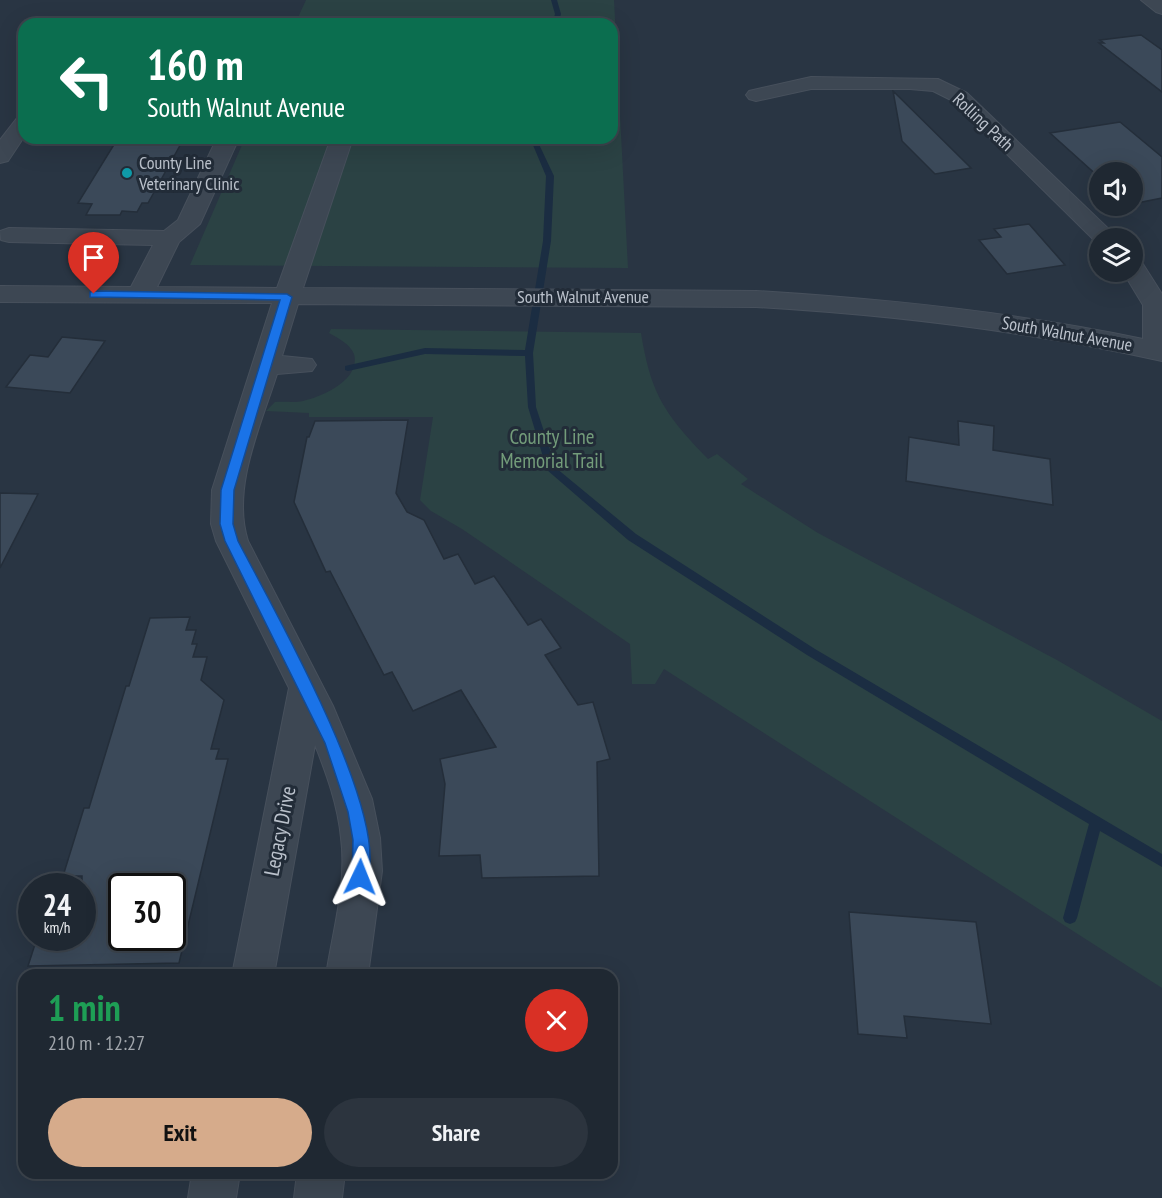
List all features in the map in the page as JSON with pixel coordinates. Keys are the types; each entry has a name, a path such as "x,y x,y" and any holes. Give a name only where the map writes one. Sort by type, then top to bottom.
{"street":[{"path":"1150,0 1162,8"},
{"name":"Rolling Path","path":"756,95 811,83 938,85 960,98 1096,228"},
{"path":"0,156 18,130"},
{"path":"140,294 169,237 188,224 225,144"},
{"path":"340,144 287,297 227,490 227,524 232,541 333,743 356,812 361,840 360,877 348,969"},
{"path":"9,235 169,237"},
{"path":"1142,282 1156,305 1159,352"},
{"name":"South Walnut Avenue","path":"0,294 756,298 903,309 1048,330 1159,352"},
{"path":"266,365 302,365"},
{"name":"Legacy Drive","path":"254,969 307,687"},
{"path":"212,1198 215,1179"},
{"path":"318,1198 320,1179"}],"green space":[{"path":"306,0 614,0 615,18 298,18"},
{"path":"618,77 628,268 190,265 242,144 618,144"},
{"name":"County Line Memorial Trail","path":"331,329 641,333 655,388 671,416 708,459 717,454 748,479 741,484 818,533 1057,660 1162,721 1162,988 664,669 655,684 632,684 630,644 462,529 431,511 420,500 433,417 309,417 309,413 266,411 275,402 300,402 320,396 338,386 352,372 355,363 354,354 347,344 329,333"}],"building":[{"path":"1141,35 1162,50 1162,92 1099,43 1104,43 1100,40"},
{"path":"893,91 971,168 935,174 902,141"},
{"path":"1120,122 1162,157 1162,198 1143,202 1143,162 1089,162 1089,168 1050,133"},
{"name":"County Line Veterinary Clinic","path":"114,144 181,144 148,203 142,203 137,212 122,211 120,215 86,215 92,204 78,203"},
{"path":"1029,224 1065,265 1007,274 979,240 1001,237 994,229"},
{"path":"62,337 105,341 70,393 6,387 30,355 48,357"},
{"path":"408,420 396,493 407,512 424,520 444,559 458,554 475,584 494,576 528,625 541,619 561,648 545,655 578,705 593,702 610,759 597,762 599,876 482,878 480,855 439,856 445,784 440,759 496,747 461,690 413,711 392,672 384,675 330,571 326,572 294,502 307,437 315,421"},
{"path":"958,421 994,426 993,450 1050,459 1053,505 906,481 909,437 959,445"},
{"path":"0,493 38,494 0,568"},
{"path":"190,617 186,630 196,630 192,644 197,644 193,657 207,657 201,680 224,700 211,749 219,749 216,759 228,759 186,934 186,873 108,873 108,951 182,951 179,963 28,966 33,951 96,951 96,873 64,873 84,808 89,808 126,686 129,686 150,618"},
{"path":"849,912 976,922 991,1024 904,1016 907,1038 858,1034"}],"waterway":[{"path":"554,0 558,14 557,18"},
{"path":"529,353 547,241 550,176 536,144"},
{"path":"348,368 425,351 529,353"},
{"path":"529,353 532,407 552,470 632,537 811,652 1162,861"},
{"path":"1070,918 1096,822"}],"place":[{"name":"County Line Veterinary Clinic","path":"127,173"}],"route":[{"path":"94,294 287,297 227,490 227,524 232,541 333,743 356,812 361,840 360,877"}]}
